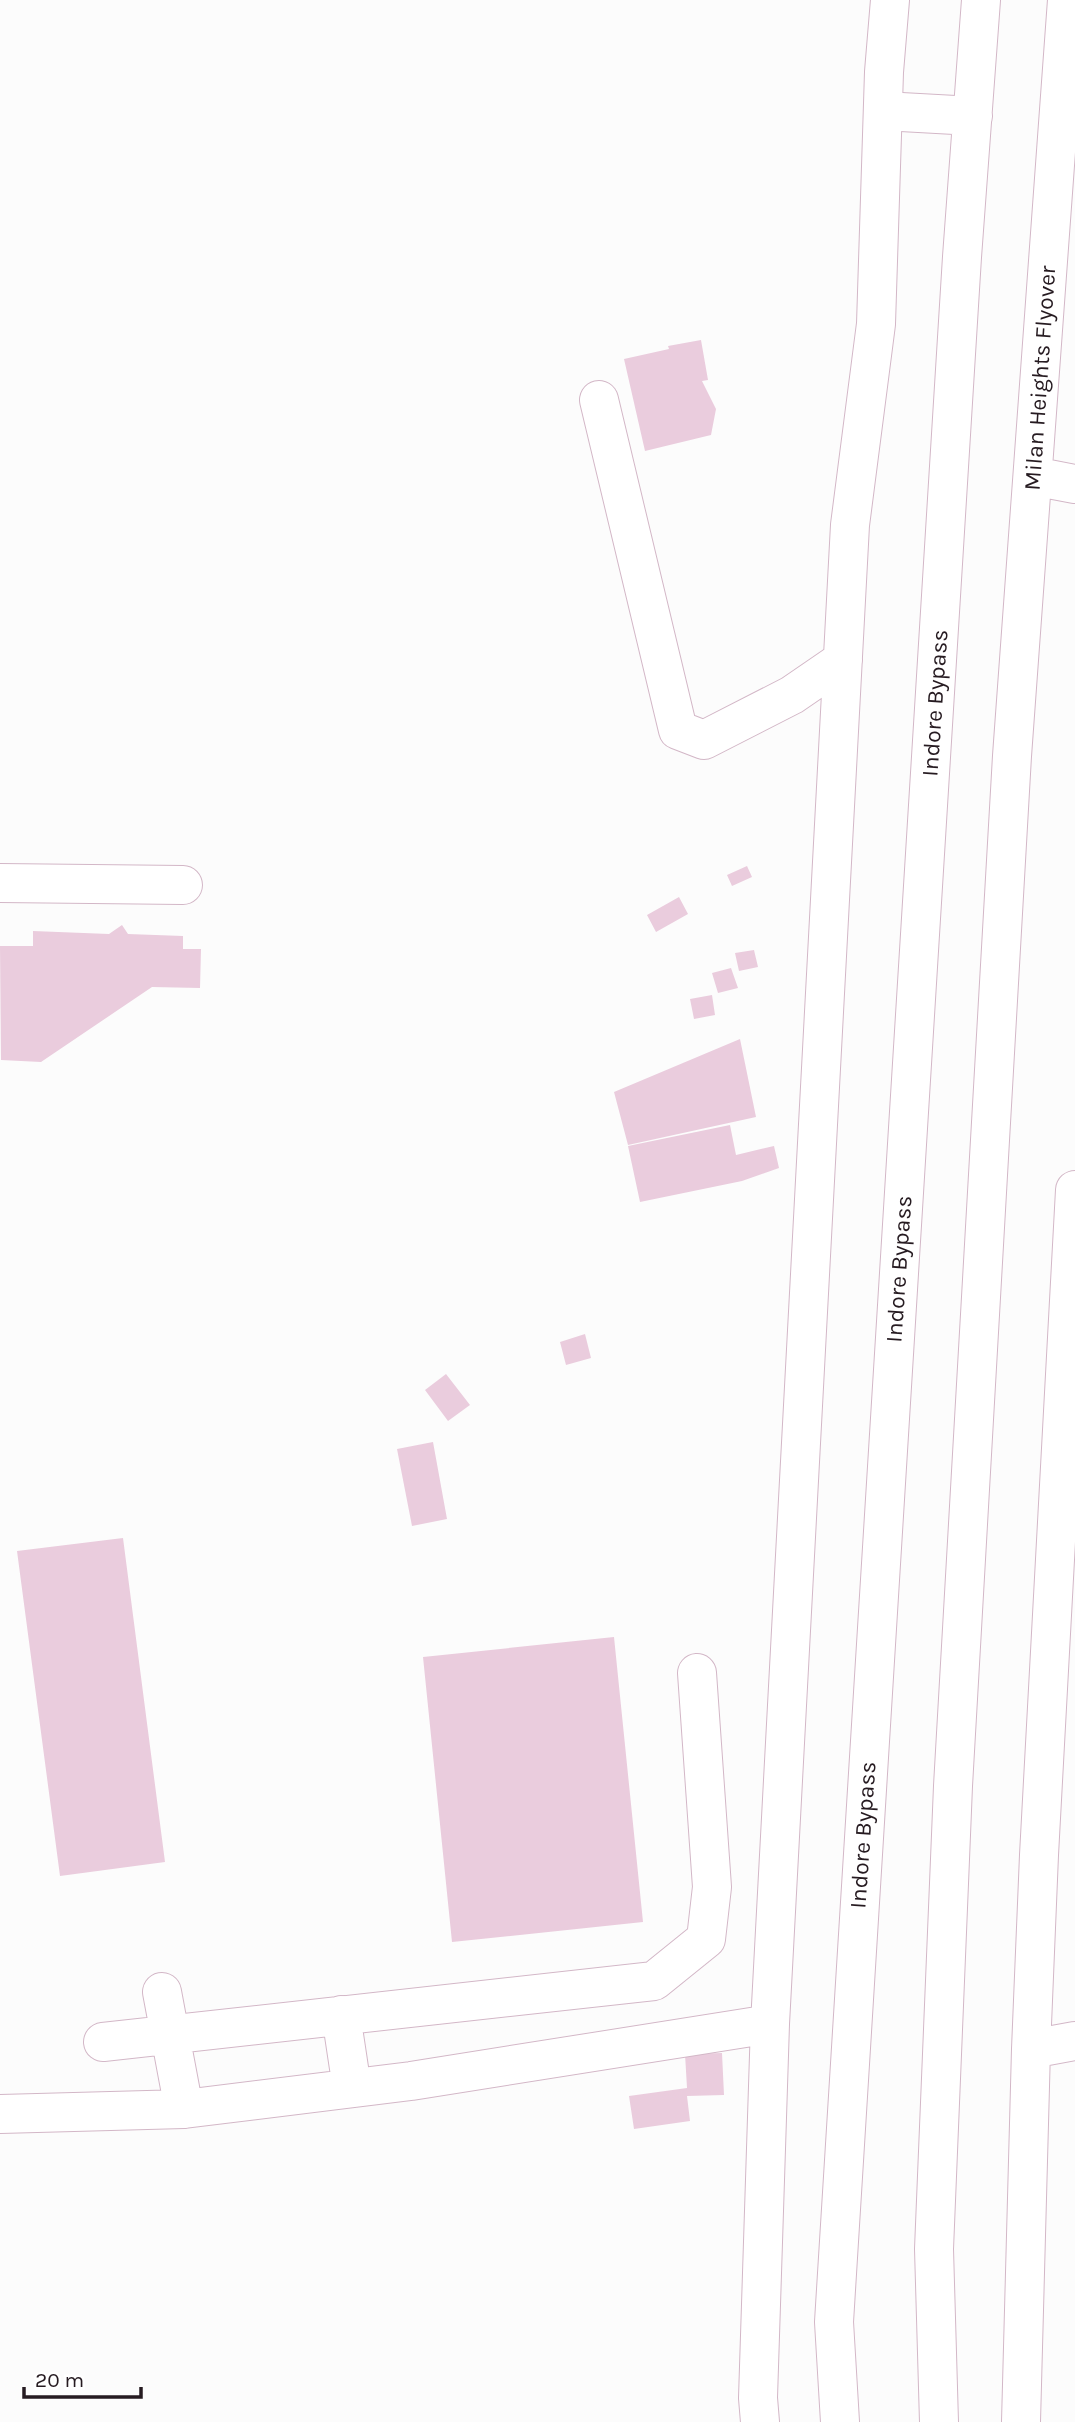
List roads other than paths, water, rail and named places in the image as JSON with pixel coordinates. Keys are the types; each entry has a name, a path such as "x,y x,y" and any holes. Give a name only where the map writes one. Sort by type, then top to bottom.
{"main road":[{"path":"760,2422 758,2398 770,2024 850,525 876,324 883,111 890,0"},
{"path":"883,111 974,116 981,0"},
{"name":"Milan Heights Flyover","path":"939,2422 934,2249 953,1786 1012,756 1068,0"},
{"name":"Indore Bypass","path":"840,2422 834,2322 852,2007 962,257 974,116"},
{"path":"599,400 678,730 704,740 792,695 843,660"},
{"path":"1033,475 1075,484"},
{"path":"0,883 183,885"},
{"path":"1021,2422 1031,2049 1044,1745 1075,1190"},
{"path":"103,2042 654,1981 706,1938 712,1888 697,1672"},
{"path":"162,1992 184,2109"},
{"path":"341,2015 352,2088"},
{"path":"0,2114 184,2109 425,2079 770,2024"},
{"path":"1031,2049 1075,2041"}]}
